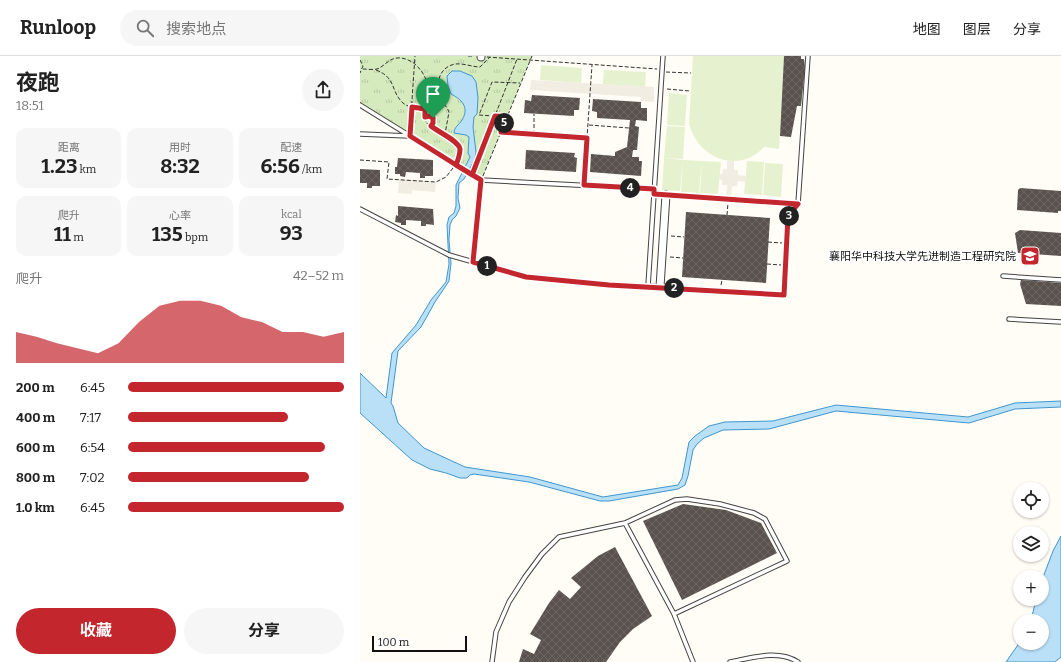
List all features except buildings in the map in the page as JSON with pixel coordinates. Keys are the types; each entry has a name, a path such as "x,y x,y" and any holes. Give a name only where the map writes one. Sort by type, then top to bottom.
{"street":[{"path":"660,287 666,195"}],"lane":[{"path":"648,286 663,56"},
{"path":"360,209 449,255 526,277 609,285 648,286 784,295 788,216 798,204 808,56"},
{"path":"360,105 481,180 654,189"},
{"path":"360,134 410,136"},
{"path":"473,262 481,180"},
{"path":"654,194 798,204"},
{"path":"1003,276 1061,280"},
{"path":"1009,319 1061,322"},
{"path":"492,662 496,632 509,602 542,554 559,537 625,524 675,500 687,499 720,504 754,513 765,519 787,561 674,614"},
{"path":"625,524 674,614 693,662"},
{"path":"730,662 763,655 791,658 798,662"}],"path":[{"path":"410,136 415,56"},
{"path":"468,56 592,64 691,73"},
{"path":"481,180 532,56"},
{"path":"445,135 449,112 440,96 438,82 441,72 445,68 456,64 480,67 490,57"},
{"path":"360,160 388,162 387,179 436,182 446,177 456,165 460,152 457,143 431,126 425,120 427,80 414,63 405,59 397,58 387,61 380,68 363,69"},
{"path":"472,175 518,59"},
{"path":"360,60 363,69 360,73"},
{"path":"584,185 592,64"},
{"path":"375,69 384,73 389,78 403,103 412,107 425,109"},
{"path":"507,117 479,115 492,82 521,83"},
{"path":"661,89 690,91"},
{"path":"534,114 534,135"},
{"path":"425,117 429,116 433,118 433,123 431,126"},
{"path":"588,125 629,128"},
{"path":"501,132 587,138"},
{"path":"727,215 728,199"},
{"path":"664,236 684,237"},
{"path":"768,242 787,243"},
{"path":"662,256 683,258"},
{"path":"767,264 785,265"}],"green space":[{"path":"360,56 532,56 481,180 360,105"},
{"path":"693,56 784,56 779,149 764,147 754,155 742,160 731,161 720,159 709,153 700,145 693,135 689,123"},
{"path":"541,65 582,68 581,83 540,80"},
{"path":"604,70 646,72 645,87 603,84"},
{"path":"669,93 687,95 685,126 667,125"},
{"path":"667,126 685,127 683,159 664,158"},
{"path":"664,158 683,160 680,191 662,190"},
{"path":"683,160 702,161 699,193 681,192"},
{"path":"702,161 721,162 718,194 700,193"},
{"path":"747,161 764,162 762,195 744,194"},
{"path":"765,163 783,164 781,197 763,195"}],"shaded area":[{"path":"531,80 654,87 654,102 641,101 641,97 530,90"},
{"path":"727,161 734,161 734,170 738,170 738,175 746,176 745,182 738,181 737,186 732,186 731,199 726,199 727,185 722,185 722,180 719,179 723,169 727,169"},
{"path":"399,179 436,182 435,192 412,190 412,194 398,193"}],"water":[{"path":"452,71 460,71 472,76 476,82 478,98 477,114 474,117 473,127 476,152 475,159 464,179 459,183 458,198 460,208 450,225 449,240 451,263 449,281 421,327 398,351 391,403 398,423 424,448 465,467 530,477 603,497 678,485 682,478 689,442 709,426 725,422 773,421 836,405 968,417 1015,403 1061,401 1061,407 1015,409 969,423 836,411 769,429 723,430 704,438 697,444 693,450 685,485 678,489 609,501 600,501 529,482 474,474 467,478 460,478 430,469 412,460 360,413 360,373 386,398 392,353 416,325 431,300 446,282 449,264 447,225 449,217 454,213 456,206 456,185 470,157 468,153 469,137 454,133 462,120 465,107 458,98 451,94 448,86 447,76"},
{"path":"1061,536 1061,657 1055,662 1006,662 1014,650 1049,650 1049,614 1033,614 1034,606 1049,606 1049,570 1046,570"}],"place":[{"name":"襄阳华中科技大学先进制造工程研究院","path":"1030,256"}],"route":[{"path":"433,118 429,116 425,117 425,109 412,107 410,136 472,175 495,116 507,117 501,132 587,138 584,185 654,189 654,194 798,204 788,216 784,295 648,286 609,285 526,277 473,262 481,180 472,175 456,165 460,152 459,147 457,143 431,126 433,123 433,118"}]}
